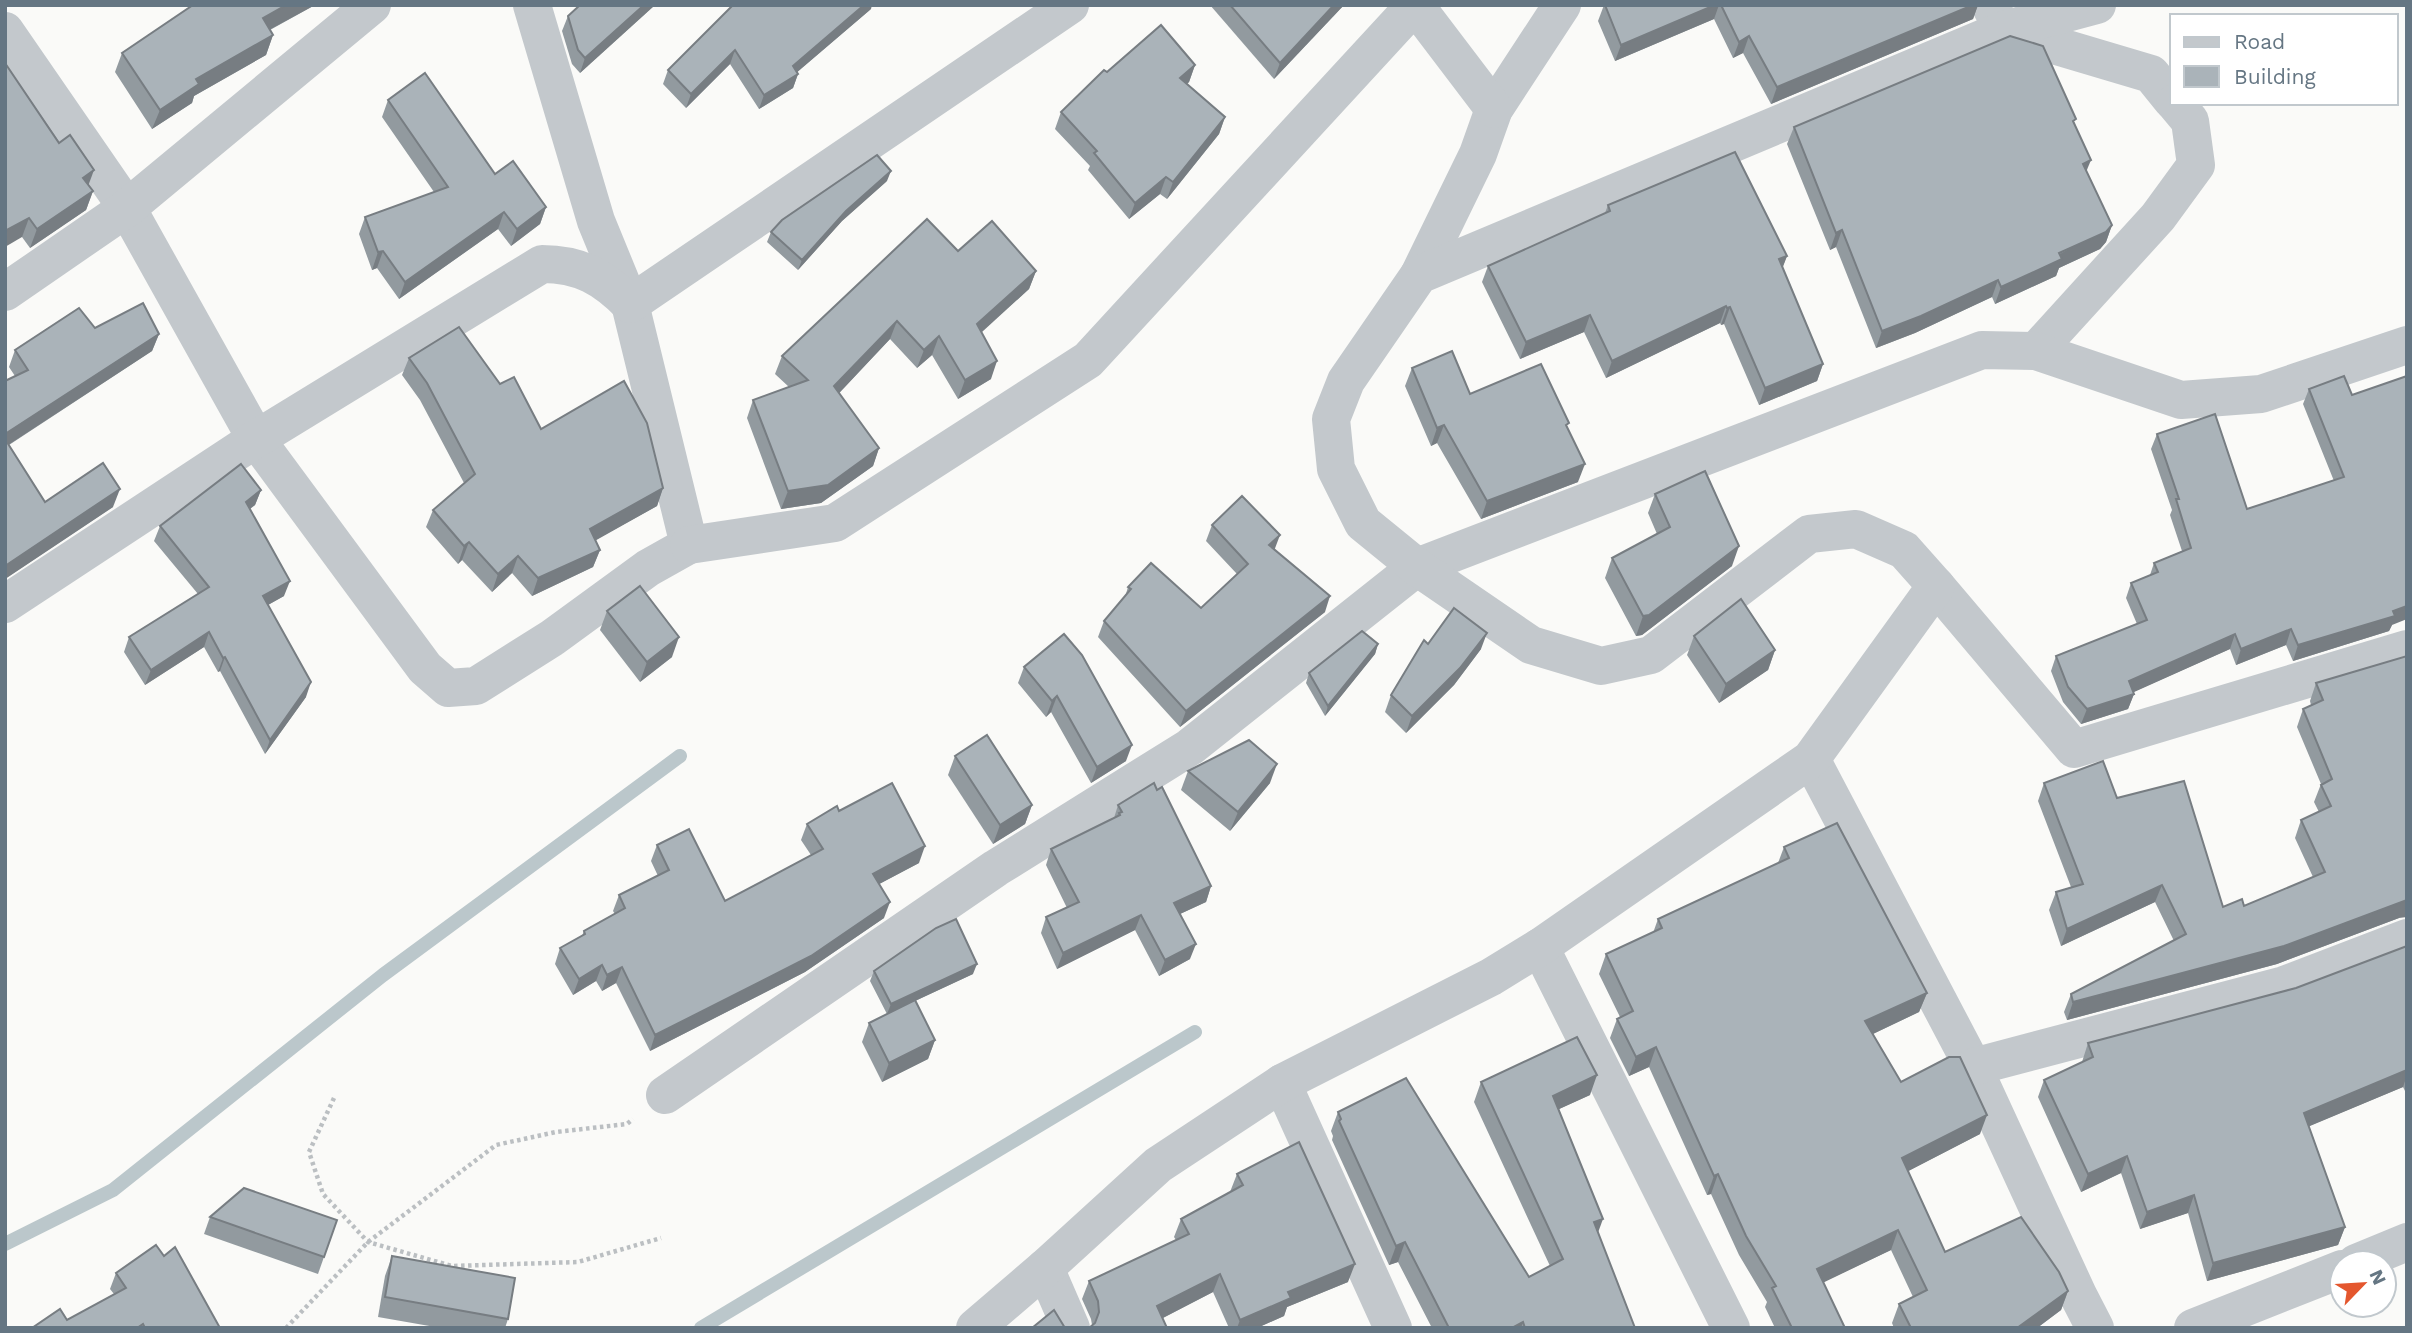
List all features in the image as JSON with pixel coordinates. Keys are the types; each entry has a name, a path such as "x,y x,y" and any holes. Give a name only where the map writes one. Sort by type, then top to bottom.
{"street":[{"path":"5,292 127,208 372,5"},
{"path":"532,5 596,221 630,304 689,545"},
{"path":"630,304 1070,5"},
{"path":"5,31 127,208 256,439 425,668 448,688 476,687 552,638 648,568 689,545 835,523 1087,360 1415,5 1494,109"},
{"path":"1562,5 1494,109 1478,154 1419,275 1346,381 1331,419 1336,469 1363,523 1417,567 1531,645 1601,666 1651,655 1809,534 1856,529 1904,550 2074,749 2407,649"},
{"path":"1419,275 1997,18 2097,5"},
{"path":"1997,18 2151,74 2170,97"},
{"path":"2036,351 2158,217 2196,165 2190,121 2177,105"},
{"path":"5,604 256,439 542,264 565,264 608,283 630,304"},
{"path":"664,1095 996,868 1190,747 1417,567 1982,350 2036,351 2181,400 2261,394 2407,345"},
{"path":"975,1328 1158,1165 1282,1083 1491,977 1540,947 1811,759 1936,586"},
{"path":"1811,759 1973,1066 2095,1328"},
{"path":"1973,1066 2284,985 2407,938"},
{"path":"1540,947 1731,1328"},
{"path":"1282,1083 1393,1328"},
{"path":"2390,1249 2407,1242"},
{"path":"1045,1268 1071,1328"},
{"path":"2193,1328 2328,1275"}],"path":[{"path":"286,1328 368,1242 496,1145 556,1132 627,1124 664,1095"},
{"path":"334,1098 309,1152 323,1194 368,1242 452,1266 578,1262 661,1238"}],"building":[{"path":"193,5 286,5 263,18 273,35 196,79 199,84 160,110 122,53"},
{"path":"580,5 644,5 585,58 578,50 568,16"},
{"path":"733,5 864,5 793,66 798,74 764,95 735,50 691,94 668,70"},
{"path":"1230,5 1334,5 1280,63"},
{"path":"1605,5 1715,5 1621,45"},
{"path":"1721,5 1973,5 1777,87 1749,36 1739,42"},
{"path":"1161,25 1195,65 1180,78 1225,117 1173,182 1166,177 1135,203 1094,153 1097,151 1061,112 1104,70 1107,72"},
{"path":"2010,36 2043,46 2091,160 2083,164 2112,225 2106,232 2059,253 2062,259 2001,287 1998,280 1882,331 1842,230 1836,233 1794,127"},
{"path":"5,63 59,143 70,135 94,170 83,178 93,191 37,229 29,218 5,231"},
{"path":"425,73 495,174 513,161 546,207 517,229 504,212 405,282 383,251 378,252 365,217 448,187 388,100"},
{"path":"1735,152 1787,256 1779,259 1823,364 1765,388 1730,307 1726,306 1612,361 1590,315 1526,342 1488,266 1610,211 1608,205"},
{"path":"877,155 891,171 846,211 802,260 771,232 782,220"},
{"path":"927,219 958,251 992,221 1036,271 977,324 997,361 965,380 939,336 924,350 897,321 834,386 879,448 828,485 788,491 753,400 808,380 782,356"},
{"path":"143,303 159,334 5,434 5,381 28,370 15,350 79,308 95,328"},
{"path":"459,327 500,384 514,377 541,429 624,381 647,423 663,488 590,529 600,550 538,578 518,556 498,574 469,542 464,546 433,510 475,474 427,383 409,358"},
{"path":"1452,351 1470,394 1541,364 1585,464 1487,501 1444,425 1437,428 1412,368"},
{"path":"2344,376 2352,395 2407,376 2407,606 2393,611 2395,616 2298,645 2291,629 2241,649 2235,634 2129,681 2134,694 2087,709 2068,687 2056,656 2147,620 2131,583 2158,572 2154,563 2191,548 2176,499 2179,499 2157,434 2215,414 2247,509 2344,477 2309,389"},
{"path":"5,439 45,502 103,463 120,489 5,566"},
{"path":"241,464 261,490 246,502 290,581 263,596 311,682 270,740 209,632 151,670 129,637 209,587 160,526"},
{"path":"1705,471 1739,546 1649,615 1643,616 1612,558 1670,527 1655,494"},
{"path":"1242,496 1280,535 1269,545 1330,596 1186,711 1104,621 1131,589 1128,587 1151,563 1201,608 1248,564 1212,525"},
{"path":"640,586 679,637 647,662 607,611"},
{"path":"1741,599 1775,650 1726,684 1694,636"},
{"path":"1454,608 1487,633 1460,668 1412,716 1391,695 1424,640 1428,644"},
{"path":"1362,631 1378,644 1328,706 1309,673"},
{"path":"1064,634 1082,655 1132,745 1097,767 1057,696 1052,701 1024,667"},
{"path":"2407,656 2407,900 2284,946 2073,1002 2071,994 2186,934 2162,885 2067,929 2056,892 2083,884 2044,783 2103,761 2117,798 2184,781 2223,907 2242,899 2244,906 2325,872 2301,820 2331,806 2321,785 2332,779 2303,709 2323,700 2316,683"},
{"path":"987,735 1032,805 1000,825 955,756"},
{"path":"1249,740 1277,764 1238,812 1188,771"},
{"path":"892,783 925,846 873,874 890,902 811,956 655,1035 622,967 607,975 602,965 579,979 560,948 625,908 619,895 669,870 657,845 689,829 725,901 823,849 807,824 837,806 839,811"},
{"path":"1154,783 1157,790 1162,787 1211,886 1174,903 1196,944 1165,960 1141,915 1063,953 1046,917 1079,902 1051,849 1120,815 1122,812 1118,805"},
{"path":"1837,823 1927,993 1865,1021 1901,1082 1949,1057 1960,1057 1987,1115 1902,1158 1945,1252 2021,1217 2059,1272 2068,1291 2017,1328 1911,1328 1899,1304 1927,1290 1898,1230 1817,1269 1845,1328 1792,1328 1772,1288 1776,1286 1746,1236 1718,1174 1714,1176 1656,1047 1636,1057 1617,1019 1633,1011 1606,954 1662,928 1658,919 1789,858 1784,847"},
{"path":"956,919 977,964 891,1004 874,971 936,928"},
{"path":"2407,946 2407,1070 2304,1113 2345,1227 2213,1263 2194,1195 2147,1212 2127,1156 2088,1174 2044,1080 2093,1057 2088,1043 2296,988"},
{"path":"915,1000 935,1040 889,1063 869,1023"},
{"path":"1577,1037 1597,1075 1553,1096 1603,1219 1594,1222 1635,1328 1525,1328 1523,1322 1512,1328 1449,1328 1405,1242 1396,1246 1339,1121 1341,1119 1338,1112 1406,1078 1529,1277 1563,1259 1481,1082"},
{"path":"1299,1142 1355,1264 1288,1292 1291,1298 1240,1320 1220,1274 1157,1306 1167,1328 1089,1328 1095,1323 1099,1312 1098,1301 1089,1281 1189,1234 1181,1219 1243,1185 1237,1174"},
{"path":"244,1188 337,1220 324,1257 210,1217"},
{"path":"156,1245 164,1256 175,1247 220,1328 145,1328 143,1324 137,1328 32,1328 60,1309 67,1320 126,1288 116,1273"},
{"path":"392,1256 515,1278 508,1319 385,1297"},
{"path":"1054,1310 1065,1328 1032,1328"}],"waterway":[{"path":"5,1244 113,1190 383,975 680,756"},
{"path":"701,1328 1195,1032"}]}
